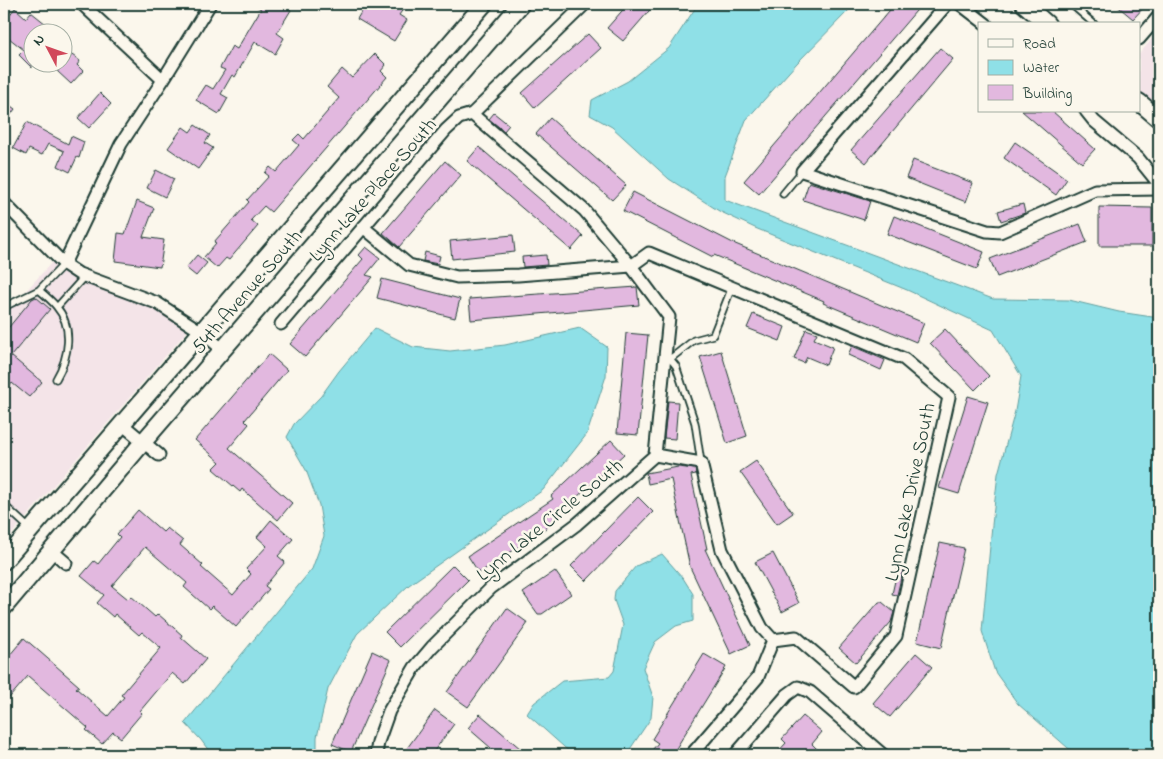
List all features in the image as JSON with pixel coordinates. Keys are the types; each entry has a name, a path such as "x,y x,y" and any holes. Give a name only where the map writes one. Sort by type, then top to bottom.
{"main road":[{"name":"54th Avenue South","path":"4,561 484,4"},
{"name":"54th Avenue South","path":"4,607 144,441 521,4"},
{"path":"1024,4 1045,22"},
{"path":"1140,103 1159,120"}],"street":[{"path":"82,4 163,80"},
{"path":"64,264 121,144 210,4"},
{"name":"Lynn Lake Place South","path":"281,324 446,130 459,118 472,114 585,4"},
{"path":"947,4 802,171 987,231 1000,232 1095,190 1159,189"},
{"path":"960,4 983,22"},
{"path":"1140,38 1159,16"},
{"path":"1087,112 1094,122 1138,158 1159,184"},
{"path":"472,114 584,210 631,266 668,317 668,356 655,455 701,463 722,550 762,628 772,640 758,677 691,755"},
{"path":"4,204 64,264 78,274 157,304 202,332 223,350"},
{"path":"363,227 409,265 457,277 518,275 631,266"},
{"name":"Lynn Lake Drive South","path":"631,266 649,253 732,287 904,359 949,397 896,636 854,686 796,637 772,640"},
{"path":"122,424 159,455"},
{"name":"Lynn Lake Circle South","path":"376,755 378,742 389,711 415,667 432,648 491,588 577,524 655,455"},
{"path":"52,551 66,563"},
{"path":"735,755 787,695 798,687 810,692 883,755"}],"lane":[{"path":"1071,4 1092,22"},
{"path":"783,194 802,171"},
{"path":"4,307 27,294 39,290 64,264"},
{"path":"57,307 84,276"},
{"path":"701,463 695,423 676,366 668,356 694,340 713,335 732,287"},
{"path":"39,290 57,307 64,319 68,335 68,351 64,365 56,379"},
{"path":"4,505 30,530"}],"shaded area":[{"path":"1159,31 1159,109 1140,92 1140,53"},
{"path":"53,261 56,266 77,280 154,309 188,330 4,543 4,315"}],"water":[{"path":"698,4 846,4 849,10 797,63 746,120 725,176 725,200 993,299 1069,300 1119,312 1159,318 1159,755 1076,755 1018,704 995,672 982,631 998,474 1015,411 1021,376 993,330 907,290 755,228 719,211 669,179 612,127 590,115 592,100 628,81 669,48"},
{"path":"375,328 413,347 450,351 505,345 580,328 607,347 606,376 587,434 543,490 409,585 357,634 328,689 317,737 317,755 212,755 185,723 312,569 324,536 319,505 306,470 287,437 294,424 321,396"},
{"path":"662,554 683,578 693,594 693,621 676,626 655,642 643,668 653,697 651,718 626,755 573,755 527,714 534,703 562,681 609,677 614,671 623,625 614,600 615,591 636,566"}],"building":[{"path":"252,4 287,4 286,7 291,10 277,33 284,38 275,54 255,42 235,77 232,75 221,94 228,98 219,114 196,100 206,85 213,89 225,70 220,68 232,46 237,49 261,9"},
{"path":"366,4 396,4 404,8 399,15 407,20 394,41 357,19"},
{"path":"628,4 655,4 623,41 607,28"},
{"path":"895,4 922,4 759,194 744,181"},
{"path":"1115,4 1147,4 1133,19"},
{"path":"15,8 26,18 31,12 44,22 22,22 22,48 4,34 4,22"},
{"path":"588,34 601,48 535,108 522,93"},
{"path":"940,48 953,59 866,163 851,150"},
{"path":"375,54 386,65 381,71 387,77 271,212 264,206 251,220 258,226 229,260 226,258 217,268 204,257 216,243 214,242 249,202 247,200 269,176 265,173 270,167 276,172 299,145 293,140 299,134 304,139 339,98 327,87 342,69 352,78"},
{"path":"72,55 80,61 77,65 83,71 71,84 58,72 72,72"},
{"path":"100,93 111,104 89,128 78,118"},
{"path":"4,101 15,109 4,124"},
{"path":"1023,112 1053,112 1095,149 1082,163"},
{"path":"494,113 509,125 504,131 489,119"},
{"path":"550,118 626,185 612,200 536,134"},
{"path":"27,122 68,144 71,136 84,142 79,158 77,157 70,172 58,166 64,151 48,144 42,155 29,149 26,155 13,148"},
{"path":"195,125 210,135 205,143 213,148 198,169 168,148 183,127 190,132"},
{"path":"1015,142 1067,179 1056,195 1004,158"},
{"path":"479,147 583,236 571,250 467,161"},
{"path":"913,160 973,183 966,202 906,178"},
{"path":"445,161 461,175 399,247 383,233"},
{"path":"156,170 174,179 165,197 147,188"},
{"path":"809,182 870,201 864,220 803,200"},
{"path":"633,192 733,243 924,323 916,342 823,303 824,301 714,255 713,257 623,211"},
{"path":"137,201 154,208 143,237 164,240 160,267 115,261 118,233 125,234"},
{"path":"1023,204 1025,213 1001,221 998,211"},
{"path":"1099,207 1152,208 1152,246 1099,246"},
{"path":"894,216 984,252 977,269 887,234"},
{"path":"1080,224 1087,242 997,277 990,259"},
{"path":"513,235 515,252 452,259 450,241"},
{"path":"366,247 380,258 366,275 373,277 305,357 290,344 363,259 359,255"},
{"path":"425,252 440,256 438,264 423,261"},
{"path":"197,255 207,263 196,276 186,268"},
{"path":"546,255 547,265 523,267 522,257"},
{"path":"382,279 460,299 455,318 377,298"},
{"path":"637,287 639,305 471,320 469,299"},
{"path":"36,297 50,309 11,356 42,382 29,397 12,383 4,393 4,333 32,299"},
{"path":"753,314 785,327 780,341 747,328"},
{"path":"806,329 817,333 814,339 833,347 826,365 807,357 804,363 794,359"},
{"path":"945,329 989,376 975,390 930,343"},
{"path":"626,333 648,335 638,435 617,433"},
{"path":"852,346 885,360 881,370 848,355"},
{"path":"721,351 747,436 727,443 700,357"},
{"path":"269,354 287,370 245,420 249,424 229,448 292,503 278,520 242,489 240,492 213,469 220,462 195,440"},
{"path":"968,396 988,402 959,494 939,488"},
{"path":"668,401 678,402 675,439 664,438"},
{"path":"611,440 624,454 553,519 555,522 537,534 532,528 528,531 532,538 479,573 468,556 553,499 551,496"},
{"path":"756,461 793,513 777,524 740,472"},
{"path":"678,467 695,469 696,474 691,475 707,549 705,549 750,645 731,654 690,567 671,479 648,484 646,473"},
{"path":"638,497 653,512 586,581 571,566"},
{"path":"138,510 163,532 167,528 183,541 180,545 203,565 201,567 233,595 251,574 246,569 267,546 257,537 271,520 293,539 278,556 285,562 265,586 269,589 236,627 212,606 209,609 184,587 187,583 145,547 112,586 128,599 131,596 155,617 158,614 206,659 185,684 172,673 140,711 142,713 121,738 113,732 102,744 86,730 88,728 28,676 4,704 4,662 24,638 79,686 76,688 108,716 124,697 121,695 161,648 142,632 139,635 115,614 113,617 97,603 104,595 81,576 94,561 98,564 120,537 117,534"},
{"path":"940,543 964,548 941,648 917,642"},
{"path":"773,553 799,603 782,612 755,562"},
{"path":"899,563 904,565 897,595 892,594"},
{"path":"453,565 468,580 400,647 385,632"},
{"path":"555,571 571,594 542,614 538,614 523,593"},
{"path":"879,602 882,602 894,612 891,622 856,663 839,648"},
{"path":"507,608 528,623 468,707 447,692"},
{"path":"372,651 391,660 351,752 332,744"},
{"path":"916,653 932,667 890,717 873,703"},
{"path":"704,654 726,667 672,755 648,755 658,743 652,739"},
{"path":"435,710 454,724 431,755 402,755"},
{"path":"480,714 528,755 499,755 468,728"},
{"path":"803,716 822,732 812,744 818,750 813,755 775,755 786,743 782,739"}]}
